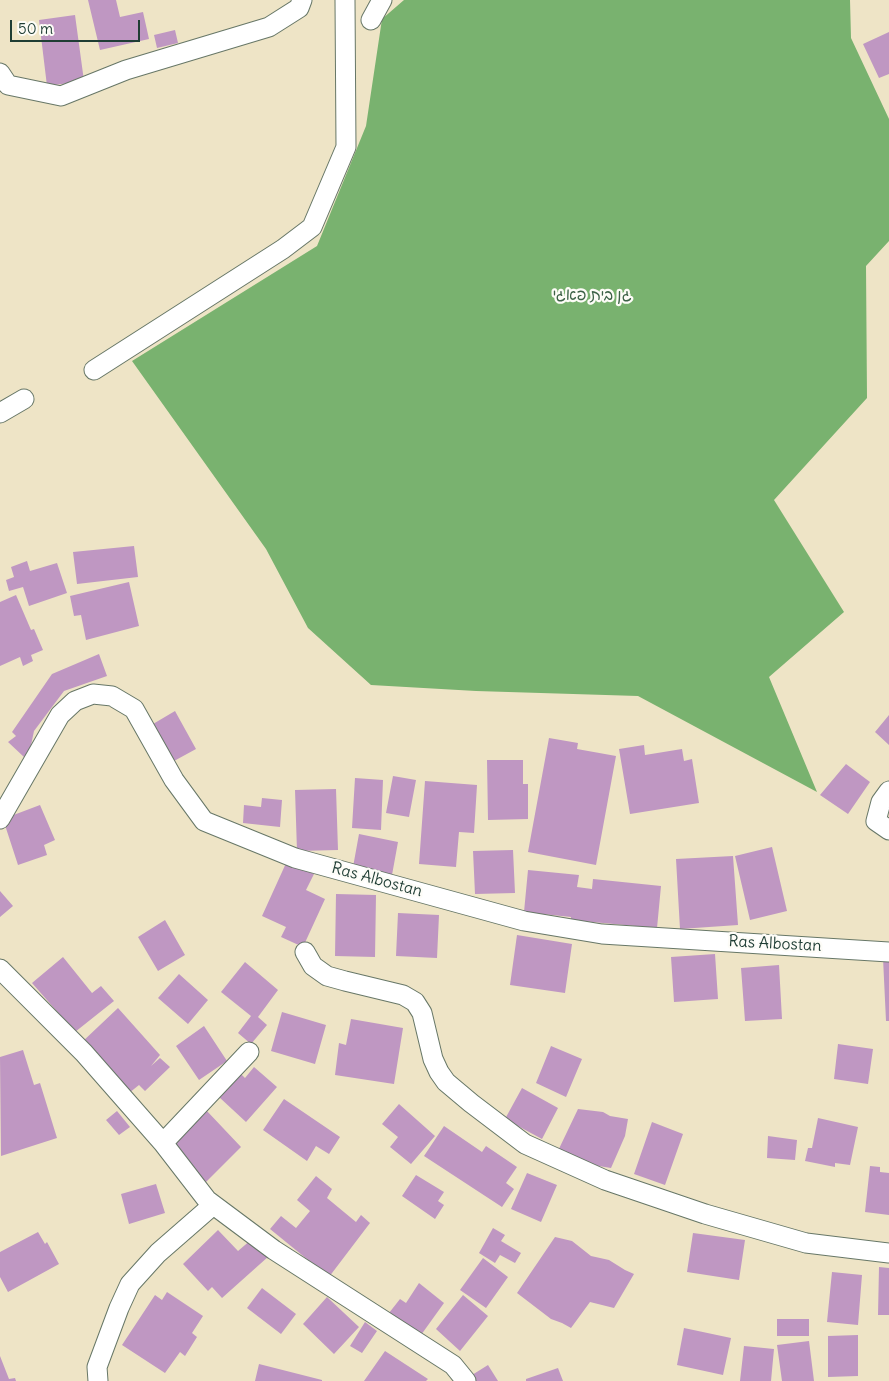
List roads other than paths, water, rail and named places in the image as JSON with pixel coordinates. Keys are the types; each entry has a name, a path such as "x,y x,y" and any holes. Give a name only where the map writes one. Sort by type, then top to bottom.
{"street":[{"path":"0,73 8,85 62,96 126,70 269,28 299,8 302,0"},
{"path":"94,370 283,249 312,227 346,147 345,0"},
{"path":"371,20 382,0"},
{"path":"0,413 24,399"},
{"name":"Ras Albostan","path":"0,819 60,715 75,702 94,694 112,696 134,709 174,780 204,821 295,858 524,921 602,934 889,952"},
{"path":"889,791 881,802 876,821 889,830"},
{"path":"305,952 313,966 327,976 403,995 415,1002 422,1013 433,1059 446,1082 525,1144 604,1180 705,1214 806,1243 889,1252"},
{"path":"0,969 84,1054 213,1205 274,1250 453,1365 466,1381"},
{"path":"162,1143 249,1052"},
{"path":"98,1381 97,1367 130,1284 158,1253 213,1205"}],"park label":[{"name":"גן בית פאגי","path":"592,295"}]}
